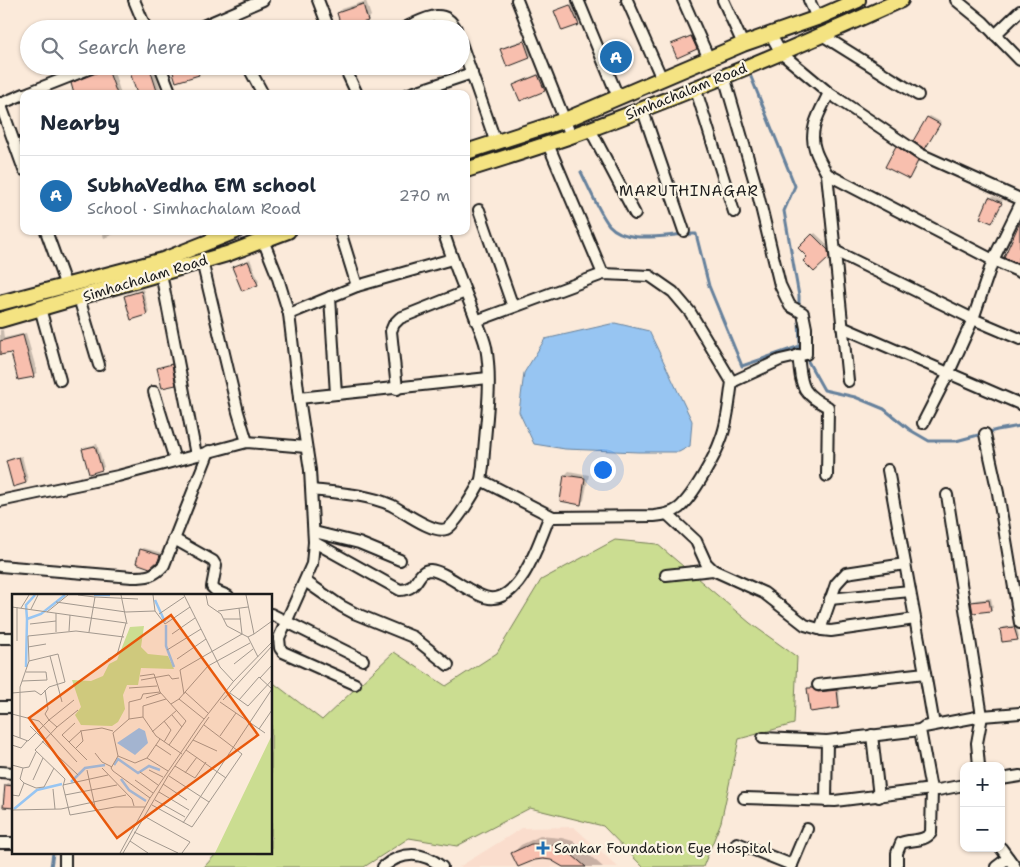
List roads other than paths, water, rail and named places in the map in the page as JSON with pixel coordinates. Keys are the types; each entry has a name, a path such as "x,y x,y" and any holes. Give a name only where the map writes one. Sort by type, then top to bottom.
{"main road":[{"path":"470,151 565,120 743,44 816,18 858,0"},
{"name":"Simhachalam Road","path":"470,169 571,136 695,88 781,53 901,0"},
{"path":"0,304 163,260 218,235"},
{"name":"Simhachalam Road","path":"0,320 226,254 277,235"}],"street":[{"path":"134,0 142,20"},
{"path":"217,20 263,0"},
{"path":"318,0 326,20"},
{"path":"516,0 571,136"},
{"path":"578,0 618,97"},
{"path":"627,0 662,79"},
{"path":"683,0 709,59"},
{"path":"723,0 743,44"},
{"path":"809,0 816,18"},
{"path":"956,0 1020,60"},
{"path":"995,35 1020,11"},
{"path":"423,20 441,15 447,16 452,20"},
{"path":"771,35 781,53 829,93 920,154 1020,199"},
{"path":"822,35 918,95"},
{"path":"470,68 496,143"},
{"path":"35,90 73,75"},
{"path":"163,75 169,90"},
{"path":"253,75 261,90"},
{"path":"348,75 355,90"},
{"path":"420,90 466,75"},
{"path":"724,76 756,186 780,285 794,308 803,313 806,328 802,355 802,385 807,394 828,407 826,476"},
{"path":"695,88 734,212"},
{"path":"829,93 812,133 814,149 827,174 848,380"},
{"path":"20,96 0,104 20,159"},
{"path":"642,108 684,231"},
{"path":"590,129 635,214"},
{"path":"548,144 603,274"},
{"path":"827,174 993,260 1020,272"},
{"path":"923,423 973,319 993,260 1020,205"},
{"path":"479,210 513,307"},
{"path":"47,235 66,286"},
{"path":"220,235 226,254"},
{"path":"341,235 357,286"},
{"path":"312,490 369,497 390,505 434,529 443,530 451,526 474,494 481,480 483,466 488,378 486,348 444,235"},
{"path":"263,240 277,275 289,314 298,398 312,490 314,537 312,564 279,638 280,648 283,652 355,684"},
{"path":"834,251 973,319 1020,339"},
{"path":"289,314 357,286 452,259"},
{"path":"202,261 247,442"},
{"path":"161,273 196,454"},
{"path":"476,321 603,274 650,276 673,292 699,324 732,382 722,439 692,492 679,508 667,514 654,516 553,516 481,480"},
{"path":"397,389 391,331 394,324 400,318 465,292"},
{"path":"330,297 336,394"},
{"path":"79,298 99,365"},
{"path":"40,308 60,380"},
{"path":"842,327 1020,404"},
{"path":"732,382 761,368 802,355"},
{"path":"298,398 488,378"},
{"path":"154,392 175,460"},
{"path":"984,434 998,493 1020,623"},
{"path":"0,500 118,476 247,442 306,447"},
{"path":"0,566 144,577 155,574 164,565 209,451"},
{"path":"888,470 934,725"},
{"path":"947,495 982,716 977,743 979,762"},
{"path":"667,514 696,541 706,563 713,570 764,593 805,625 831,631 915,619"},
{"path":"314,537 400,590 408,590 422,573 428,570 437,572 481,596 494,598 502,596 522,578 530,566 548,520 553,516"},
{"path":"314,537 360,543 400,560"},
{"path":"174,539 213,561 216,566 212,587 223,594"},
{"path":"822,630 821,623 836,584 846,573 905,564"},
{"path":"666,575 713,570"},
{"path":"305,580 354,613 413,637 448,665"},
{"path":"830,599 910,591"},
{"path":"272,614 363,660"},
{"path":"818,685 925,673"},
{"path":"763,738 827,741 920,730 924,727 982,716 1020,713"},
{"path":"897,867 897,852 901,843 924,838 931,833 932,789 920,730"},
{"path":"872,735 879,797"},
{"path":"826,801 827,741"},
{"path":"1005,778 1020,776"},
{"path":"744,798 826,801 879,797 960,786"},
{"path":"736,843 792,866 807,829"},
{"path":"1004,852 1015,867"},
{"path":"65,854 65,867"},
{"path":"383,867 388,862 402,856 420,855 442,867"},
{"path":"996,867 1008,858"}],"water":[{"path":"615,323 649,331 692,421 690,446 679,452 638,452 565,449 534,444 519,412 524,373 545,339"}],"waterway":[{"path":"751,77 795,186 784,211 799,296 799,307"},
{"path":"581,172 602,214 609,225 617,231 638,237 696,234 709,286 742,366 800,346 802,350"},
{"path":"799,319 800,346"},
{"path":"805,356 824,390 855,397 884,409 910,430 929,441 956,441 1020,426"},
{"path":"51,867 53,854"}],"place":[{"name":"SubhaVedha EM school","path":"616,57"},
{"name":"Sankar Foundation Eye Hospital","path":"543,848"}],"district":[{"name":"MARUTHINAGAR","path":"689,191"}]}
